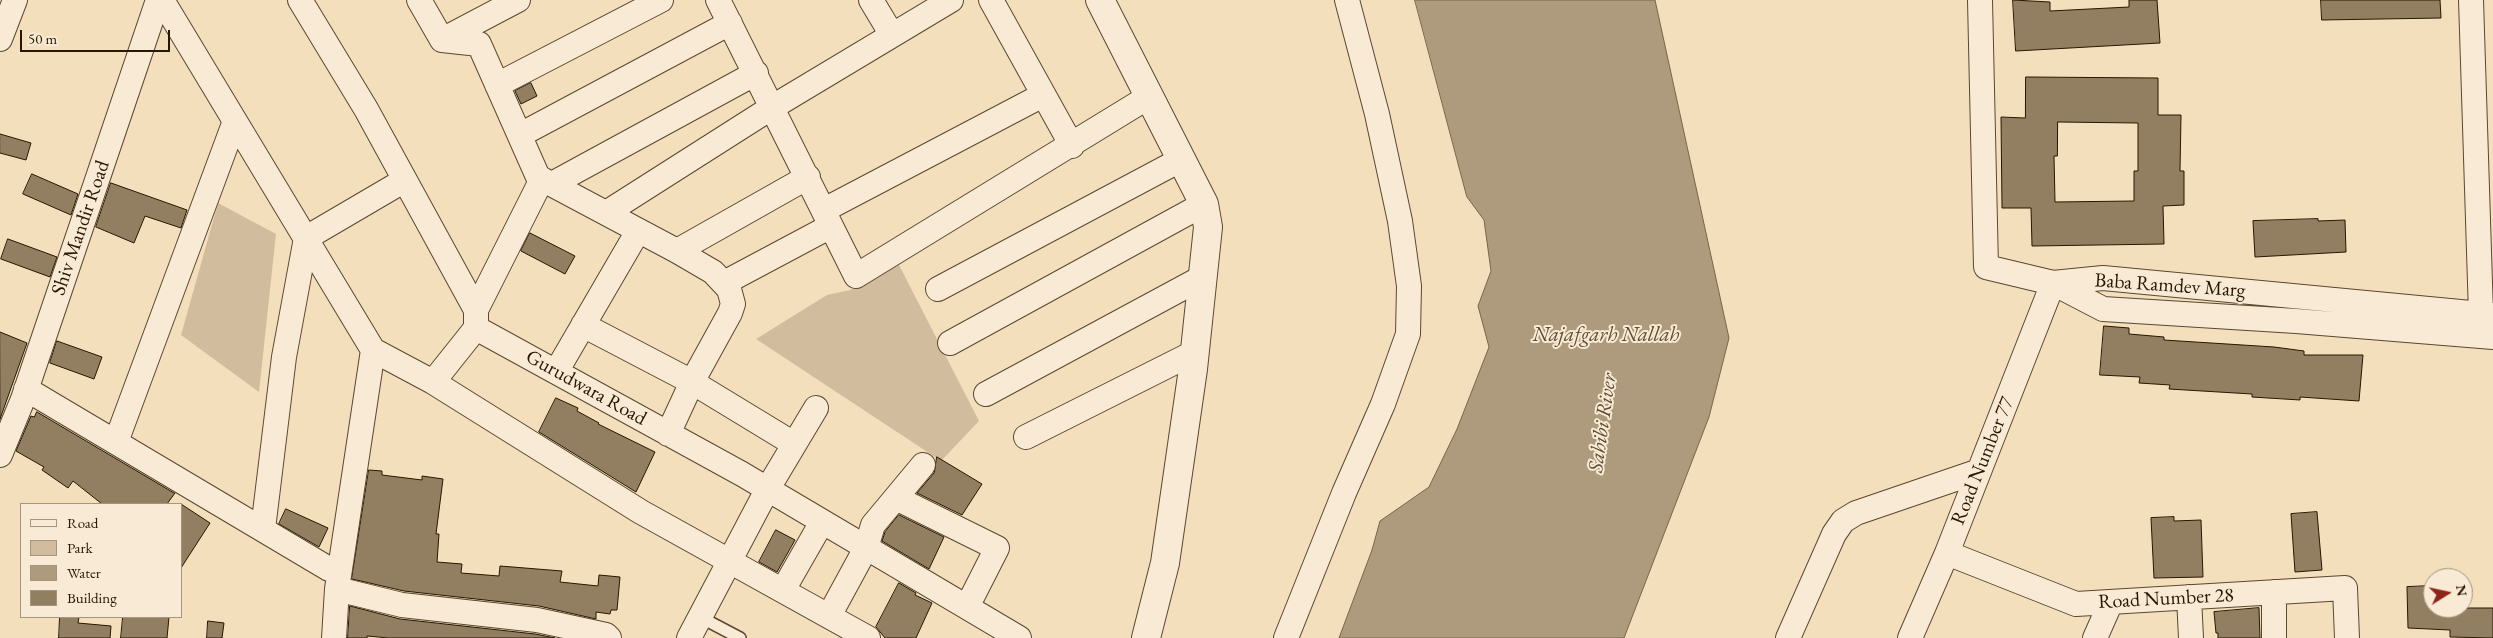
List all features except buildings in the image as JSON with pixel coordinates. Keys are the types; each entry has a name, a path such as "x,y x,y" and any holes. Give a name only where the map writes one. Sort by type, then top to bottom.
{"street":[{"path":"0,39 15,0"},
{"name":"Shiv Mandir Road","path":"0,454 26,389 158,0"},
{"path":"162,0 373,350 434,382 641,512 868,638"},
{"path":"300,0 366,108 476,319"},
{"path":"418,0 442,40"},
{"path":"442,40 518,0"},
{"path":"497,85 661,0"},
{"path":"718,0 756,73 770,108 808,177 856,276 1072,146 1150,96"},
{"path":"871,0 892,36"},
{"path":"606,213 770,108 951,0"},
{"path":"991,0 1072,146"},
{"path":"1100,0 1204,204 1208,227 1195,352 1165,563 1146,638"},
{"path":"1286,638 1344,493 1383,404 1408,334 1409,286 1400,221 1377,114 1347,0"},
{"path":"1980,0 1986,267 2053,283"},
{"path":"2471,0 2484,157 2487,314"},
{"path":"520,135 730,23"},
{"path":"442,40 479,44 538,177 713,272 729,289 733,304 692,382 668,434"},
{"path":"434,382 476,319 547,182 756,73"},
{"path":"724,283 828,218 1043,95"},
{"path":"116,442 235,122"},
{"path":"938,289 1182,159"},
{"path":"677,251 808,177"},
{"path":"263,529 284,357 306,238 405,180"},
{"path":"950,343 1204,204"},
{"path":"556,372 638,231"},
{"path":"986,394 1203,277"},
{"name":"Baba Ramdev Marg","path":"2053,283 2103,278 2487,314"},
{"name":"Baba Ramdev Marg","path":"2053,283 2103,309 2296,321 2493,337"},
{"name":"Road Number 77","path":"1910,638 1947,553 2053,283"},
{"name":"Gurudwara Road","path":"476,319 556,372 742,474 1019,638"},
{"path":"583,324 692,382 794,444"},
{"path":"334,638 333,579 373,350"},
{"path":"1026,437 1195,352"},
{"path":"26,389 263,529 333,579 402,605 537,620 606,635 609,638"},
{"path":"689,638 767,490 816,408"},
{"path":"829,616 866,548 873,525 923,465"},
{"path":"1788,638 1834,534 1843,521 1856,513 1979,471"},
{"path":"896,498 997,548 966,607"},
{"path":"783,590 822,522"},
{"name":"Road Number 28","path":"1947,553 2076,604 2345,588 2347,638"},
{"path":"2274,592 2274,638"},
{"path":"2189,597 2192,638"},
{"path":"2095,638 2111,602"}],"lane":[{"path":"700,617 740,638"}],"green space":[{"path":"218,203 276,234 259,392 181,335"},
{"path":"899,265 979,421 941,461 756,339 827,295 850,290"}],"water":[{"name":"Najafgarh Nallah","path":"1415,0 1655,0 1729,338 1709,417 1624,638 1339,638 1372,550 1380,521 1429,487 1457,429 1489,347 1478,306 1491,271 1484,220 1467,197"}],"water label":[{"name":"Sahibi River","path":"1603,423"}]}
